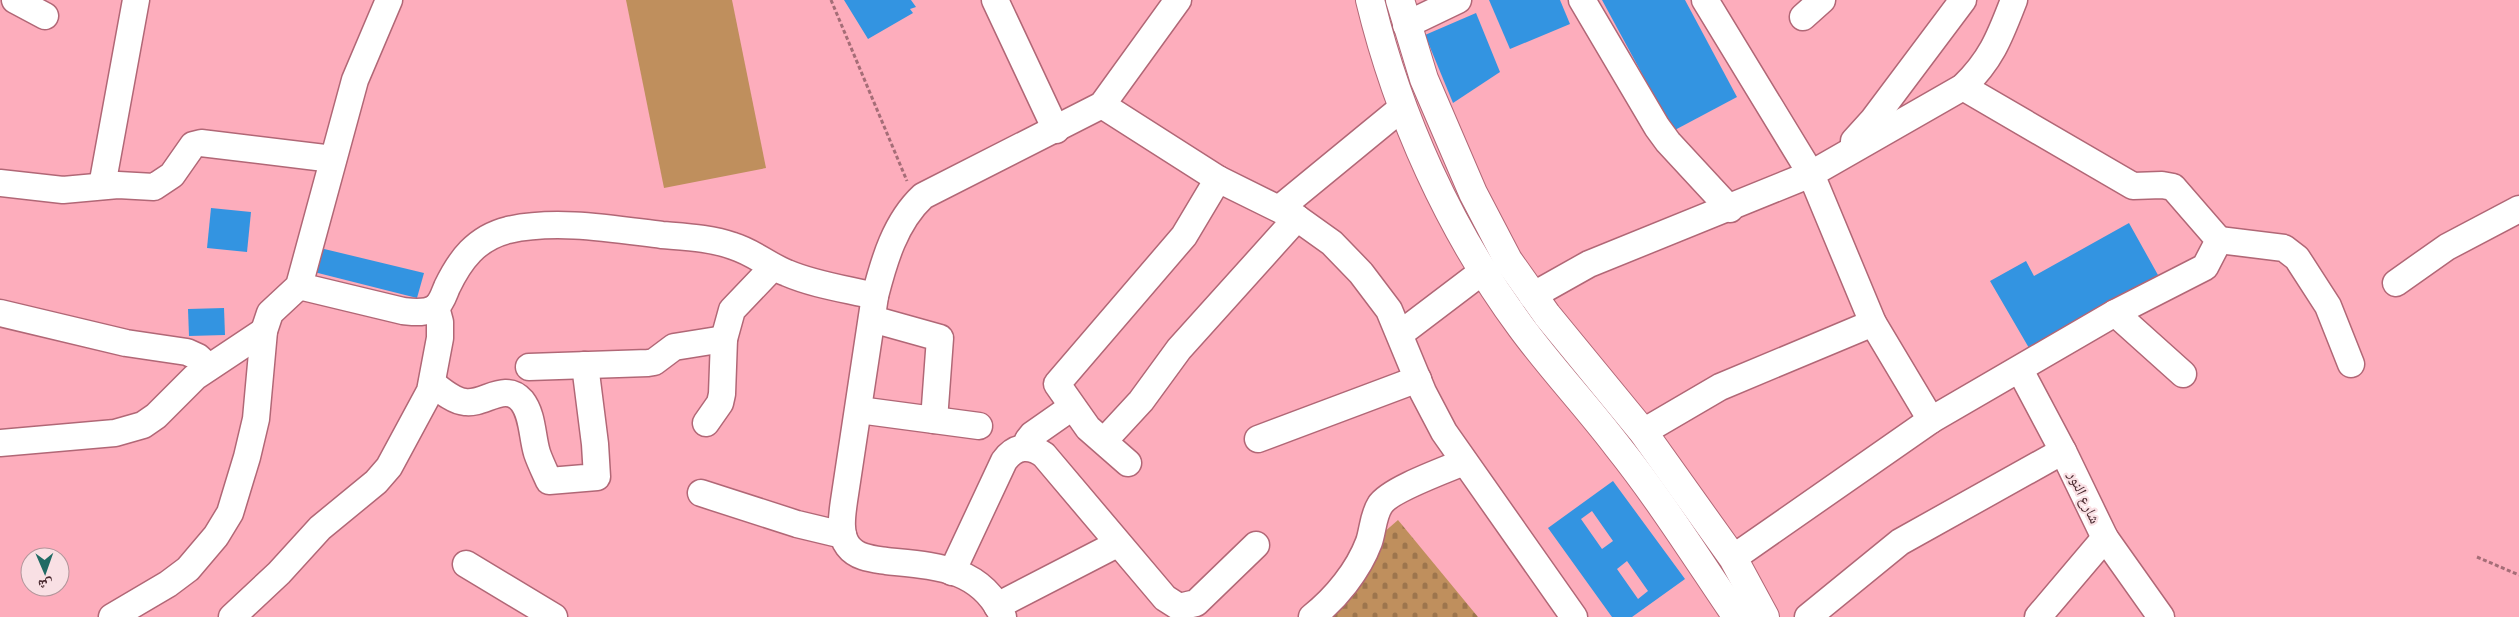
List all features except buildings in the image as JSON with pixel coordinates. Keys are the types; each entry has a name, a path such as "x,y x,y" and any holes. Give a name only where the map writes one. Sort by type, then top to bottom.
{"main road":[{"path":"1370,0 1387,62 1403,107 1431,171 1483,271 1522,328 1620,448 1737,617"},
{"path":"1403,12 1424,79 1491,231 1532,296 1643,432 1733,558 1765,617"}],"street":[{"path":"14,0 45,16"},
{"path":"102,186 136,0"},
{"path":"112,617 168,584 188,568 224,525 235,501 251,441 264,331 270,313 299,286 332,159 356,80 390,0"},
{"path":"995,0 1056,130"},
{"path":"1118,544 1000,611 991,594 977,582 952,572 860,556 848,546 843,535 844,501 874,308 886,255 904,220 916,202 936,188 1056,130 1102,105 1178,0"},
{"path":"1403,12 1458,0"},
{"path":"1582,0 1657,127 1668,142 1730,208"},
{"path":"1705,0 1821,168 1873,323 1931,420"},
{"path":"1803,17 1822,0"},
{"path":"1821,168 1873,120 1964,0"},
{"path":"1532,296 1589,264 1730,208 1821,168 1963,87 1981,69 1990,55 2014,0"},
{"path":"1963,87 2133,186 2162,185 2173,187 2219,240 2284,248 2297,258 2328,306 2351,364"},
{"path":"1102,105 1218,179 1289,213 1332,244 1361,273 1390,310 1432,411 1464,462 1568,615"},
{"path":"1104,441 1141,401 1179,349 1289,213 1403,107"},
{"path":"0,183 63,190 102,186 145,188 164,183 178,168 193,145 201,143 332,159"},
{"path":"1128,463 1088,428 1057,384 1184,236 1218,179"},
{"path":"2396,283 2447,247 2519,209"},
{"path":"232,617 280,573 320,528 376,482 389,467 430,391 440,338 440,322 436,307 462,259 471,248 506,230 570,226 695,238 733,246 773,267 874,308 940,338 934,420"},
{"path":"1733,558 1931,420 2020,370 2115,313 2205,267 2219,240"},
{"path":"706,423 720,402 722,394 724,339 732,310 773,267"},
{"path":"1400,334 1483,271"},
{"path":"299,286 403,310 418,312 436,307"},
{"path":"0,313 143,347 187,352 198,357 209,367"},
{"path":"2115,313 2183,374"},
{"path":"1643,432 1720,387 1873,323"},
{"path":"0,443 131,429 156,416 195,376 264,331"},
{"path":"528,367 648,364 654,362 674,347 724,339"},
{"path":"432,383 458,400 466,402 506,393 516,396 523,402 528,413 537,451 549,481 597,477 596,444 585,365"},
{"name":"شارع النور","path":"2020,370 2064,451 2105,538 2161,617"},
{"path":"1258,439 1418,379"},
{"path":"1027,447 1028,440 1032,435 1072,407"},
{"path":"859,410 979,426"},
{"path":"952,572 1004,460 1018,448 1027,447 1036,449 1044,454 1165,598 1179,607 1196,603 1256,545"},
{"path":"1808,617 1900,542 2064,451"},
{"path":"1312,617 1327,605 1362,558 1374,528 1380,505 1390,495 1464,462"},
{"path":"701,492 797,524 843,535"},
{"path":"2038,617 2105,538"},
{"path":"466,564 554,617"}],"path":[{"path":"831,0 916,202"},
{"path":"2477,557 2519,576"}],"green space":[{"path":"626,0 732,0 766,168 664,188"},
{"path":"1398,520 1478,617 1328,617 1375,540"}]}
